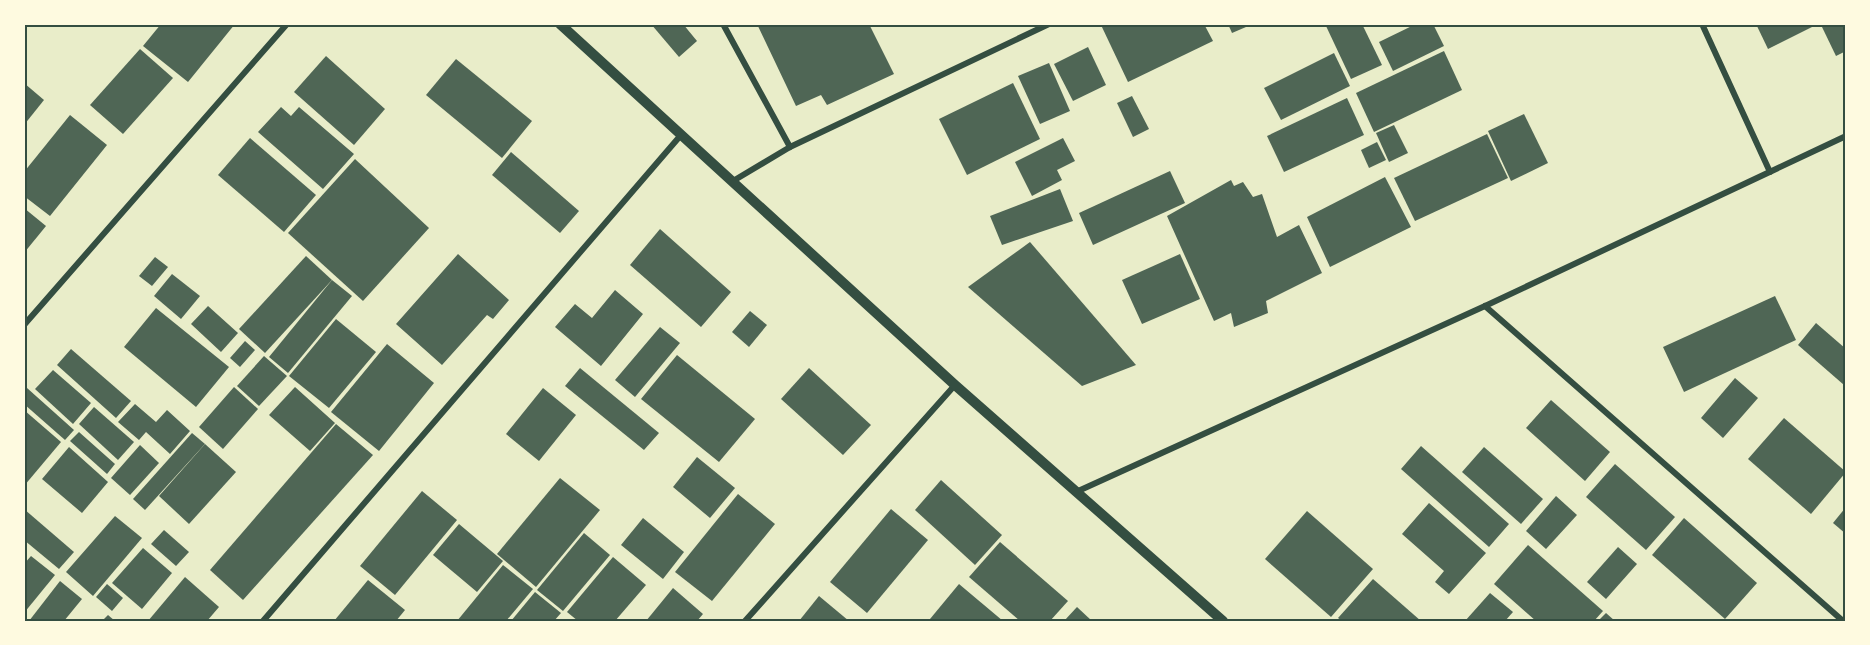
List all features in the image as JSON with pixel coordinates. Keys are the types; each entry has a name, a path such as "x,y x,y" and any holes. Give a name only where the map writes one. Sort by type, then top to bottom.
{"street":[{"path":"24,325 287,24"},
{"path":"560,24 955,386 1223,621"},
{"path":"723,24 790,147"},
{"path":"733,181 790,147 1049,24"},
{"path":"1702,24 1770,172"},
{"path":"263,621 681,135"},
{"path":"1076,492 1485,306 1846,136"},
{"path":"1485,306 1843,621"},
{"path":"746,621 955,386"}],"building":[{"path":"161,24 235,24 188,82 143,46"},
{"path":"651,24 683,24 697,41 679,57"},
{"path":"757,24 832,24 834,27 841,24 869,24 894,74 827,105 821,95 796,106"},
{"path":"1204,24 1213,41 1128,82 1101,25"},
{"path":"1228,24 1253,24 1232,33"},
{"path":"1362,24 1382,65 1351,79 1326,26"},
{"path":"1416,24 1433,24 1444,46 1393,71 1379,42"},
{"path":"1756,24 1818,24 1768,49"},
{"path":"1828,24 1846,24 1846,51 1836,56 1822,27"},
{"path":"1088,47 1106,85 1073,101 1054,64"},
{"path":"140,49 173,78 123,134 90,105"},
{"path":"1444,51 1462,90 1374,132 1356,93"},
{"path":"1334,53 1350,86 1281,120 1264,88"},
{"path":"326,56 385,109 354,145 294,92"},
{"path":"456,59 532,121 502,158 426,95"},
{"path":"1049,63 1070,111 1040,124 1018,76"},
{"path":"24,83 44,100 24,125"},
{"path":"1013,83 1040,139 967,175 939,119"},
{"path":"1132,96 1149,129 1133,137 1117,103"},
{"path":"1347,98 1364,135 1284,172 1267,136"},
{"path":"281,107 291,116 299,107 354,154 323,189 258,132"},
{"path":"1524,114 1548,163 1511,181 1488,131"},
{"path":"70,115 107,145 50,216 24,196 24,172"},
{"path":"1394,125 1408,153 1389,162 1376,133"},
{"path":"1487,134 1508,178 1415,221 1394,178"},
{"path":"250,138 316,195 284,232 218,175"},
{"path":"1063,138 1075,161 1057,170 1062,180 1032,196 1015,162"},
{"path":"1377,142 1386,160 1369,168 1361,150"},
{"path":"511,152 579,211 560,233 492,175"},
{"path":"355,159 429,228 363,301 288,233"},
{"path":"1170,171 1185,203 1093,245 1079,213"},
{"path":"1385,177 1411,227 1330,267 1307,217"},
{"path":"1231,180 1234,186 1243,182 1253,197 1262,194 1277,237 1299,225 1322,273 1266,301 1268,313 1234,327 1231,313 1214,321 1167,216"},
{"path":"1060,189 1073,221 1002,245 990,216"},
{"path":"24,208 46,226 24,253"},
{"path":"660,229 731,292 701,327 630,265"},
{"path":"1030,242 1136,365 1082,386 968,287"},
{"path":"458,254 509,300 493,319 487,315 442,365 396,324"},
{"path":"1180,254 1200,299 1142,324 1122,280"},
{"path":"306,256 332,280 265,353 239,329"},
{"path":"155,257 168,267 152,286 139,276"},
{"path":"172,274 200,296 181,319 154,296"},
{"path":"332,280 352,296 288,373 269,357"},
{"path":"615,290 643,314 601,366 555,327 575,304 592,318"},
{"path":"1775,296 1796,340 1684,392 1663,347"},
{"path":"208,306 238,333 221,352 191,324"},
{"path":"156,308 229,367 196,407 124,347"},
{"path":"750,311 767,325 749,347 732,332"},
{"path":"336,319 376,352 329,408 289,376"},
{"path":"1816,323 1846,349 1844,385 1798,345"},
{"path":"660,327 680,343 635,397 615,380"},
{"path":"245,341 255,350 240,367 230,358"},
{"path":"387,344 434,383 379,451 331,412"},
{"path":"71,349 131,401 116,418 57,365"},
{"path":"677,355 755,419 719,462 641,399"},
{"path":"264,356 287,376 259,406 237,386"},
{"path":"580,368 659,433 644,450 565,386"},
{"path":"809,368 871,425 843,455 781,399"},
{"path":"53,370 91,403 73,424 35,389"},
{"path":"1735,378 1758,398 1723,438 1701,418"},
{"path":"234,387 258,409 223,449 199,427"},
{"path":"295,387 335,423 310,451 269,415"},
{"path":"27,388 74,430 65,440 24,404"},
{"path":"543,388 576,415 539,461 506,434"},
{"path":"1551,400 1610,452 1585,481 1526,428"},
{"path":"135,404 156,422 167,410 190,431 170,454 146,432 139,440 118,422"},
{"path":"94,407 134,442 118,460 79,424"},
{"path":"24,410 61,442 24,486"},
{"path":"1784,418 1846,472 1811,514 1748,459"},
{"path":"336,424 373,455 243,600 210,570"},
{"path":"79,432 115,464 107,474 70,441"},
{"path":"192,433 205,444 145,510 133,499"},
{"path":"205,444 236,472 189,524 159,496"},
{"path":"140,445 159,463 130,495 111,478"},
{"path":"1421,446 1509,524 1489,547 1401,469"},
{"path":"69,447 108,482 82,513 42,479"},
{"path":"1484,447 1543,499 1521,524 1462,472"},
{"path":"697,457 735,488 710,518 673,487"},
{"path":"1615,464 1675,517 1646,550 1586,497"},
{"path":"560,478 600,510 536,587 497,554"},
{"path":"941,480 1002,535 975,565 915,510"},
{"path":"422,491 457,520 395,595 360,566"},
{"path":"738,494 775,524 712,601 675,572"},
{"path":"1556,496 1577,515 1546,549 1526,531"},
{"path":"1429,503 1486,553 1449,594 1435,582 1444,571 1402,534"},
{"path":"1846,507 1846,534 1833,523"},
{"path":"24,509 74,552 59,569 24,540"},
{"path":"891,509 928,540 867,613 830,582"},
{"path":"1307,511 1373,569 1331,617 1265,559"},
{"path":"115,516 142,538 93,596 66,572"},
{"path":"643,518 684,552 663,579 621,545"},
{"path":"1684,518 1757,583 1725,619 1652,555"},
{"path":"459,524 503,561 477,592 433,555"},
{"path":"164,530 189,552 176,566 151,544"},
{"path":"584,533 610,555 563,611 537,590"},
{"path":"1000,542 1068,601 1050,621 1020,621 969,577"},
{"path":"1528,545 1603,611 1594,621 1536,621 1494,584"},
{"path":"1618,547 1637,564 1606,599 1587,582"},
{"path":"143,548 172,573 142,609 112,583"},
{"path":"31,556 55,575 24,613 24,564"},
{"path":"613,557 646,585 615,621 578,621 567,612"},
{"path":"503,565 533,589 506,621 457,621"},
{"path":"185,577 219,607 207,621 148,621"},
{"path":"1373,579 1421,621 1342,621 1338,618"},
{"path":"368,580 405,610 396,621 334,621"},
{"path":"60,581 82,599 64,621 29,621"},
{"path":"107,584 123,598 112,611 96,597"},
{"path":"959,584 1003,621 933,621 930,619"},
{"path":"673,588 703,614 697,621 646,621"},
{"path":"535,592 561,613 554,621 511,621"},
{"path":"1490,593 1513,612 1505,621 1465,621"},
{"path":"819,596 849,621 799,621"},
{"path":"1077,607 1092,621 1064,621"},
{"path":"1606,613 1615,621 1598,621"},
{"path":"108,615 115,621 102,621"}]}
